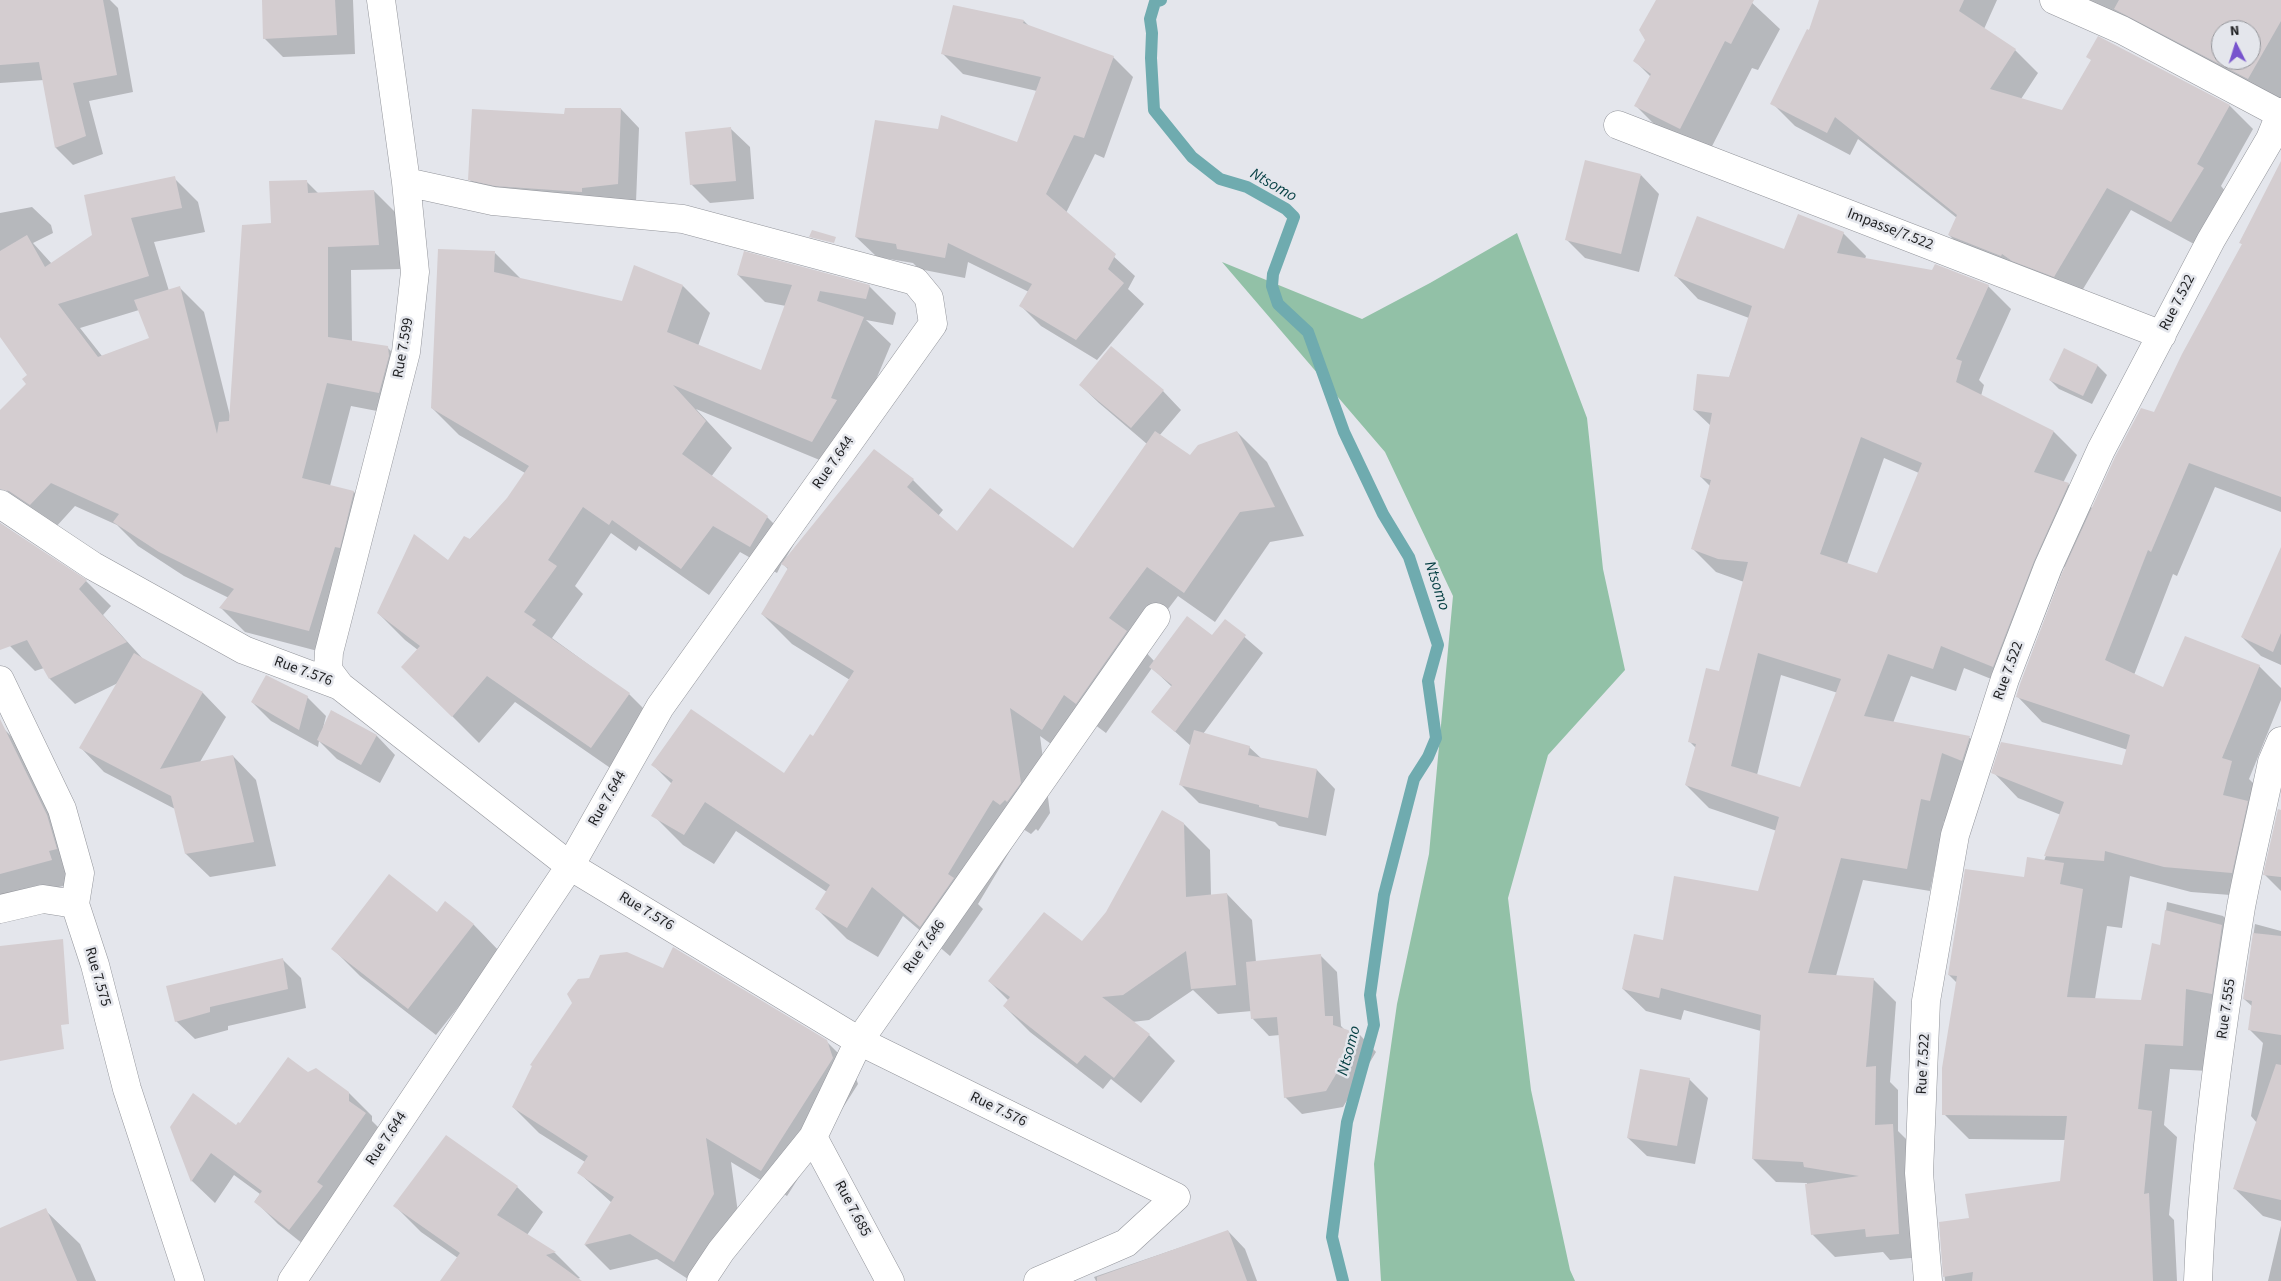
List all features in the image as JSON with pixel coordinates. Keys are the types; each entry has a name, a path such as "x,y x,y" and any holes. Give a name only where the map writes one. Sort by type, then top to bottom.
{"street":[{"name":"Rue 7.599","path":"340,686 328,670 330,652 406,352 415,272 406,182 381,0"},
{"path":"2054,0 2122,30 2281,113"},
{"name":"Rue 7.522","path":"1928,1281 1919,1173 1926,1001 1955,835 2006,678 2048,567 2101,450 2211,240 2276,142 2281,113"},
{"name":"Impasse/7.522","path":"1618,125 2162,335"},
{"name":"Rue 7.644","path":"292,1281 570,866 660,707 933,324 929,298 915,281 766,240 683,219 493,201 406,182"},
{"name":"Rue 7.576","path":"0,504 93,566 244,650 340,686 570,866 859,1041 1176,1197 1126,1243 1038,1281"},
{"name":"Rue 7.646","path":"701,1281 721,1251 813,1137 859,1041 1156,617"},
{"name":"Rue 7.575","path":"0,680 62,809 80,874 75,904 95,965 128,1089 190,1281"},
{"name":"Rue 7.555","path":"2198,1281 2200,1232 2211,1126 2242,906 2272,762 2281,741"},
{"path":"0,909 43,899 75,904"},
{"name":"Rue 7.685","path":"813,1137 890,1281"}],"green space":[{"path":"1517,233 1587,418 1603,569 1625,670 1548,755 1508,898 1531,1090 1570,1270 1575,1281 1381,1281 1374,1164 1397,1004 1429,854 1453,596 1385,452 1222,262 1362,319 1430,283"}],"building":[{"path":"0,0 103,0 117,75 73,83 86,136 55,148 39,62 0,65"},
{"path":"262,0 335,0 337,35 263,39"},
{"path":"1656,0 1754,0 1731,44 1725,41 1680,129 1634,106 1651,74 1633,61 1645,40 1639,30"},
{"path":"1819,0 1964,0 1959,11 2016,49 1990,89 2062,110 2091,60 2086,57 2098,36 2230,105 2197,164 2204,168 2171,222 2107,188 2054,277 2012,261 2002,254 2001,256 1948,235 1957,215 1835,117 1827,133 1770,104 1807,29 1809,30"},
{"path":"2119,0 2281,0 2281,21 2261,56 2261,20 2211,20 2211,60 2114,9"},
{"path":"953,5 1024,20 1023,23 1114,56 1084,138 1074,135 1046,194 1116,254 1108,269 1124,283 1076,340 1019,306 1032,284 948,243 945,258 897,249 896,244 855,237 875,120 938,129 941,115 1017,142 1041,77 941,54"},
{"path":"2231,70 2253,70 2248,79"},
{"path":"565,108 621,108 618,184 582,188 582,192 495,186 468,180 472,109 564,114"},
{"path":"731,127 736,181 690,185 685,132"},
{"path":"1585,160 1641,174 1621,254 1565,240"},
{"path":"2281,161 2281,497 2189,463 2151,552 2148,550 2105,660 2163,687 2185,636 2260,665 2222,758 2232,761 2223,795 2248,801 2232,873 2164,867 2105,851 2104,861 2044,856 2064,802 1991,773 2001,742 2122,765 2130,735 2016,697 2020,684 2062,573 2115,457 2141,408 2154,412 2182,354 2242,244 2239,243"},
{"path":"175,176 182,208 131,218 149,276 58,304 98,357 149,338 134,300 180,286 217,434 219,422 229,421 242,225 271,223 269,181 307,180 308,193 374,190 379,245 328,247 328,337 388,346 389,356 379,393 327,383 302,478 354,491 340,548 335,547 309,631 219,608 234,589 159,552 113,522 119,514 51,483 30,505 9,491 0,489 0,410 26,384 22,379 27,375 0,337 0,251 27,235 45,267 92,235 84,195"},
{"path":"1798,214 1844,232 1837,253 1932,270 1935,264 1989,285 1956,359 1962,361 1956,382 2054,431 2034,472 2069,483 2034,561 1993,667 1941,646 1933,669 1888,654 1864,716 1970,736 1962,761 1942,753 1930,801 1921,799 1907,869 1841,858 1808,973 1874,978 1866,1067 1876,1066 1875,1125 1893,1124 1899,1234 1866,1237 1865,1229 1811,1235 1805,1184 1859,1176 1804,1167 1803,1162 1752,1159 1761,1015 1661,988 1659,998 1622,989 1634,934 1663,940 1674,876 1758,891 1779,817 1685,785 1696,744 1688,742 1706,668 1719,671 1748,562 1718,559 1691,549 1711,480 1700,477 1712,413 1693,410 1697,374 1729,377 1752,306 1674,276 1697,216 1784,249","holes":["1861,437 1922,463 1877,573 1820,554","1758,653 1841,679 1800,787 1731,766"]},
{"path":"812,230 836,237 834,243 809,237"},
{"path":"438,249 495,251 494,272 622,301 634,265 683,285 667,332 761,370 792,285 737,275 744,251 870,285 866,299 820,291 817,301 864,317 831,398 837,400 812,442 673,385 706,421 682,454 768,516 750,547 713,526 681,569 612,520 609,525 583,507 548,560 557,566 524,612 536,620 532,625 630,693 591,748 487,676 452,717 401,667 420,646 377,613 414,534 448,560 464,536 470,539 507,498 529,466 431,408"},
{"path":"1111,346 1164,390 1131,428 1079,385"},
{"path":"2064,348 2098,365 2083,396 2049,380"},
{"path":"1155,431 1190,455 1198,445 1237,431 1275,507 1240,512 1184,593 1147,567 1109,618 1127,631 1076,704 1064,695 1042,730 1010,708 1021,783 1007,802 1005,800 1000,805 993,800 948,874 954,878 920,927 872,887 847,928 815,909 830,885 705,802 684,835 651,816 673,780 651,765 691,709 784,773 810,734 813,736 854,671 761,614 788,568 781,564 874,449 914,479 907,487 957,531 990,488 1073,548"},
{"path":"0,523 87,580 79,589 127,642 49,679 27,640 0,650"},
{"path":"2281,547 2281,633 2273,652 2241,637"},
{"path":"1187,616 1212,635 1225,619 1246,635 1175,732 1151,712 1172,685 1149,667"},
{"path":"134,653 203,692 160,769 233,755 254,842 185,854 171,796 79,748"},
{"path":"266,675 308,696 299,730 251,702"},
{"path":"331,710 377,735 361,765 317,740"},
{"path":"0,719 47,815 57,849 49,851 52,860 0,874"},
{"path":"1194,730 1250,746 1248,755 1317,769 1308,818 1179,785"},
{"path":"2278,809 2281,810 2281,877 2263,875"},
{"path":"1162,810 1184,823 1186,897 1227,893 1236,985 1191,989 1186,951 1123,995 1102,997 1150,1034 1114,1078 1085,1055 1077,1064 1003,1006 1010,997 988,981 1044,912 1082,941 1106,912"},
{"path":"2027,857 2064,863 2060,884 2083,889 2067,997 2141,1000 2152,943 2160,945 2165,910 2222,925 2212,994 2186,989 2183,1046 2145,1044 2138,1109 2152,1111 2144,1194 2149,1193 2153,1281 1972,1281 1973,1272 1943,1277 1939,1222 1969,1218 1965,1194 2060,1181 2067,1116 1942,1115 1942,1068 1957,976 1948,975 1965,869 2024,877"},
{"path":"389,874 437,912 445,901 474,924 408,1009 331,949"},
{"path":"2253,933 2281,936 2281,1035 2248,1030 2252,1001 2243,999"},
{"path":"63,939 69,1024 61,1025 64,1049 0,1061 0,946"},
{"path":"673,947 827,1040 833,1058 761,1171 706,1138 714,1194 674,1262 630,1234 584,1245 614,1197 577,1173 588,1156 512,1107 532,1066 530,1065 572,1003 567,994 578,979 589,978 600,955 627,952 663,968"},
{"path":"1321,954 1325,1016 1333,1016 1333,1025 1360,1034 1326,1091 1284,1098 1277,1017 1251,1019 1246,962"},
{"path":"283,958 288,989 210,1007 210,1012 175,1022 166,986"},
{"path":"288,1057 308,1072 316,1068 349,1092 349,1101 366,1113 317,1182 323,1186 289,1230 254,1202 262,1191 211,1153 191,1182 170,1127 193,1093 236,1125 238,1122 240,1123"},
{"path":"2276,1064 2281,1065 2281,1200 2233,1189"},
{"path":"1640,1069 1690,1078 1677,1146 1627,1138"},
{"path":"446,1135 518,1186 497,1215 556,1252 546,1255 582,1281 440,1281 460,1253 393,1206"},
{"path":"46,1208 77,1281 0,1281 0,1228"},
{"path":"1228,1230 1247,1281 1097,1281 1097,1277"}],"waterway":[{"name":"Ntsomo","path":"1161,0 1155,2 1150,19 1154,110 1192,157 1220,179 1247,187 1286,209 1294,217 1273,274 1272,286 1278,304 1308,332 1344,432 1383,514 1409,557 1438,645 1428,681 1436,738 1428,757 1414,779 1384,895 1370,995 1374,1025 1347,1122 1332,1237 1343,1281"}]}
